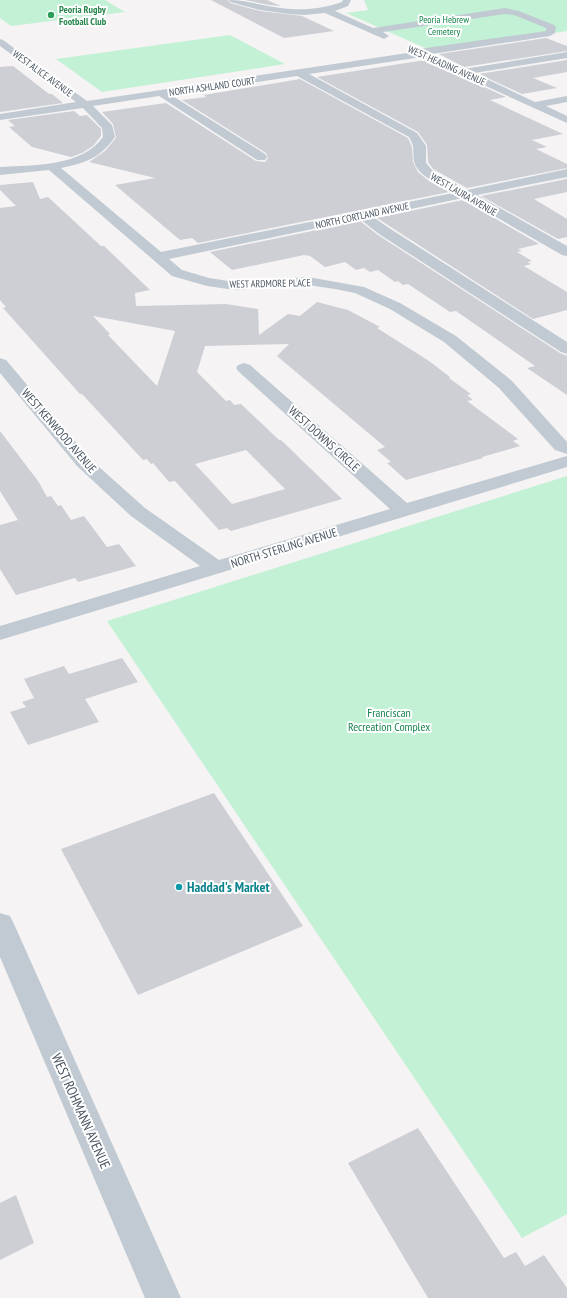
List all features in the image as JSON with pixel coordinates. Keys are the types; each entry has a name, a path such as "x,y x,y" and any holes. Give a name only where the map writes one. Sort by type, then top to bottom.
{"street":[{"path":"233,0 266,8 302,12 328,11 345,4 347,0"},
{"path":"328,11 392,40"},
{"name":"NORTH ASHLAND COURT","path":"0,117 422,54 550,33 551,27 516,13 505,12 426,23"},
{"path":"371,30 426,23 441,29"},
{"path":"463,38 477,44"},
{"name":"WEST ALICE AVENUE","path":"0,42 85,104 108,128 109,138 98,151 79,159 51,166 0,171"},
{"name":"WEST HEADING AVENUE","path":"406,46 567,120"},
{"path":"463,72 567,55"},
{"path":"7,60 21,58"},
{"name":"WEST LAURA AVENUE","path":"300,73 413,135 420,146 420,163 428,173 567,252"},
{"path":"162,93 261,157"},
{"path":"534,105 567,99"},
{"name":"WEST ARDMORE PLACE","path":"51,166 158,258 178,273 207,282 236,286 308,281 335,285 359,290 395,306 450,339 505,384 561,446 567,449"},
{"name":"NORTH CORTLAND AVENUE","path":"158,258 463,194 564,176"},
{"path":"363,215 384,231 567,349"},
{"name":"WEST KENWOOD AVENUE","path":"0,364 83,462 138,512 217,568"},
{"name":"WEST DOWNS CIRCLE","path":"244,368 404,511"},
{"name":"NORTH STERLING AVENUE","path":"0,633 567,461"},
{"name":"WEST ROHMANN AVENUE","path":"0,924 163,1298"}],"green space":[{"name":"Peoria Rugby Football Club","path":"0,0 105,0 125,12 11,26 0,18"},
{"name":"Peoria Hebrew Cemetery","path":"364,0 567,0 567,31 432,51 346,13 368,10"},
{"path":"230,35 285,64 102,92 56,59"},
{"name":"Franciscan Recreation Complex","path":"567,476 567,1214 522,1238 107,621"}],"building":[{"path":"211,0 228,0 230,3 260,11 302,16 334,31 284,38"},
{"path":"245,0 267,0 281,6 269,5"},
{"path":"546,38 567,46 567,51 464,67 439,54"},
{"path":"425,60 506,97 490,100 563,134 532,140 547,147 536,149 567,164 567,168 467,188 433,169 428,162 427,145 418,132 317,77"},
{"path":"567,60 567,72 533,78 557,88 522,94 479,74"},
{"path":"13,66 63,103 0,112 0,67"},
{"path":"300,79 408,138 412,147 413,162 418,172 429,181 449,192 198,243 192,238 180,240 115,185 155,178 89,162 105,151 116,138 113,124 102,112 166,103 256,161 265,162 268,158 266,153 182,100 206,97 204,95"},
{"path":"74,111 80,116 87,115 101,129 101,136 93,146 82,153 71,157 32,147 9,127 15,126 8,120"},
{"path":"567,179 567,192 534,199 567,219 567,237 558,239 481,196"},
{"path":"33,182 40,199 48,197 101,246 104,246 150,290 135,293 136,306 226,304 258,309 259,335 288,314 300,316 317,302 348,310 380,327 377,328 429,361 450,377 449,378 471,394 467,395 473,400 467,401 518,439 513,441 520,446 406,480 387,463 391,462 377,450 385,447 277,356 289,344 205,346 197,372 226,401 230,400 234,405 241,404 342,499 231,531 227,528 219,530 175,481 169,482 153,463 151,464 147,459 143,460 82,394 80,394 3,308 6,307 0,300 0,208 16,206 0,190 0,185","holes":["93,316 175,331 157,386 108,335 110,334","246,450 285,489 232,504 195,464"]},
{"path":"463,200 539,244 518,249 522,251 517,252 532,261 527,262 531,264 524,266 567,292 567,310 533,319 377,218"},
{"path":"360,221 378,235 560,353 567,356 567,395 527,368 535,366 456,311 450,312 408,284 403,285 398,281 395,282 378,270 370,272 364,268 356,270 345,262 325,267 310,256 304,255 232,270 210,252"},
{"path":"0,431 38,481 47,497 51,496 58,506 61,505 71,520 84,516 107,547 119,544 136,566 78,582 75,578 16,595 0,569 0,525 18,520 0,491"},
{"path":"122,658 138,682 85,699 99,722 28,745 10,712 26,707 22,702 34,698 24,679 64,666 69,674"},
{"name":"Haddad's Market","path":"214,793 303,926 138,995 61,849"},
{"path":"418,1128 504,1258 516,1252 525,1266 544,1255 567,1288 567,1298 428,1298 348,1163"},
{"path":"16,1195 34,1243 0,1260 0,1203"}],"place":[{"name":"Peoria Rugby Football Club","path":"51,15"},
{"name":"Haddad's Market","path":"179,887"}]}
